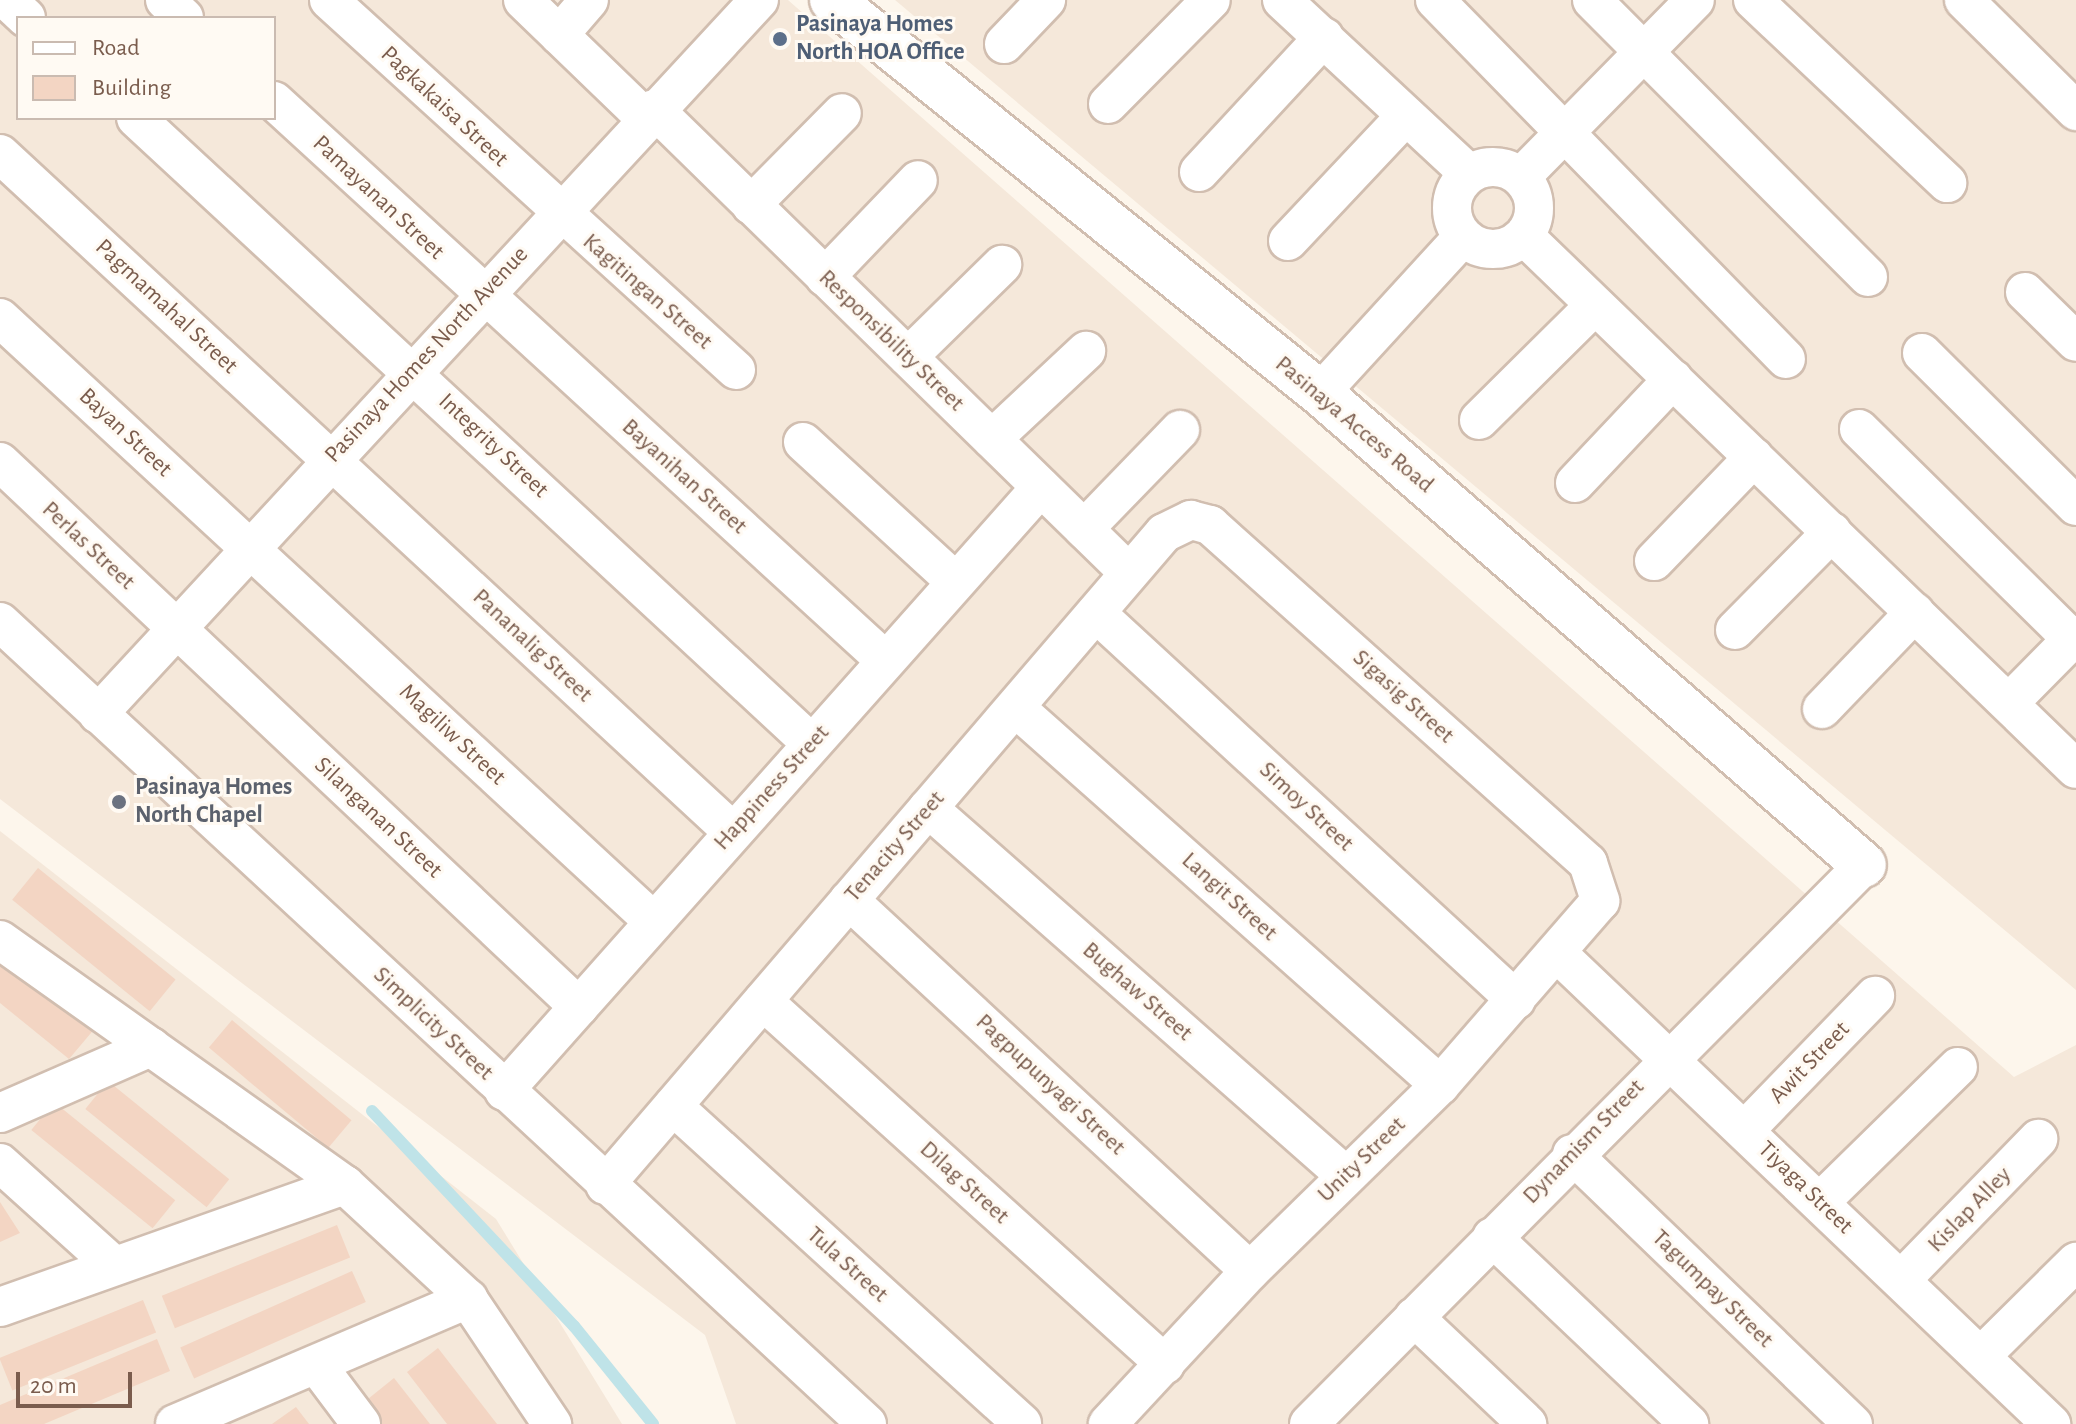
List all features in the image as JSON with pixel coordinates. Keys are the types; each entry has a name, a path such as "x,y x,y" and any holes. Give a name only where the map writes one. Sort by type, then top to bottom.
{"street":[{"path":"7,0 24,16"},
{"path":"165,0 182,16"},
{"name":"Pagkakaisa Street","path":"329,0 558,213"},
{"name":"Responsibility Street","path":"523,0 751,205 1129,573"},
{"path":"559,35 589,0"},
{"name":"Pasinaya Homes North Avenue","path":"98,714 649,114 759,0"},
{"name":"Pasinaya Access Road","path":"832,0 1320,393 1864,865"},
{"path":"1004,44 1046,0"},
{"path":"1108,104 1211,0"},
{"path":"1282,0 1468,173"},
{"path":"1435,0 1786,359"},
{"path":"1592,0 1868,277"},
{"path":"1521,177 1695,0"},
{"path":"1753,0 1947,183"},
{"path":"1964,0 2076,111"},
{"path":"1199,172 1324,37"},
{"name":"Pamayanan Street","path":"276,103 483,294"},
{"path":"751,205 842,113"},
{"path":"1288,241 1406,116"},
{"name":"Integrity Street","path":"138,120 413,371 812,744"},
{"name":"Pagmamahal Street","path":"0,154 331,460"},
{"path":"1492,166 1521,177 1534,212 1524,236 1487,249 1463,237 1451,201 1468,173 1492,166"},
{"path":"825,277 918,180"},
{"name":"Kagitingan Street","path":"558,213 736,370"},
{"path":"1524,236 2076,769"},
{"path":"1320,393 1463,237"},
{"path":"908,357 1002,265"},
{"path":"2025,292 2076,342"},
{"name":"Bayanihan Street","path":"483,294 885,660"},
{"path":"1479,420 1594,306"},
{"name":"Bayan Street","path":"0,318 250,549"},
{"path":"992,439 1086,351"},
{"path":"1922,353 2076,506"},
{"path":"1575,483 1673,379"},
{"path":"1859,429 2075,639 2009,703"},
{"path":"1084,529 1180,430"},
{"path":"803,442 956,582"},
{"path":"1654,561 1754,457"},
{"name":"Pananalig Street","path":"331,460 733,832"},
{"name":"Perlas Street","path":"0,462 177,629"},
{"name":"Happiness Street","path":"504,1091 1041,487"},
{"name":"Tenacity Street","path":"605,1185 928,808 1017,709 1164,533 1191,520"},
{"name":"Sigasig Street","path":"1191,520 1210,525 1269,576 1588,863 1601,888"},
{"path":"1735,630 1832,532"},
{"name":"Magiliw Street","path":"250,549 654,922"},
{"path":"1822,709 1915,612"},
{"name":"Simoy Street","path":"1096,613 1516,1000"},
{"name":"Simplicity Street","path":"0,622 605,1185 867,1424"},
{"name":"Silanganan Street","path":"177,629 579,1007"},
{"name":"Langit Street","path":"1017,709 1440,1085"},
{"name":"Bughaw Street","path":"928,808 1345,1175"},
{"name":"Dynamism Street","path":"1326,1418 1414,1317 1572,1154 1864,865"},
{"name":"Unity Street","path":"1108,1424 1250,1271 1440,1085 1595,913 1601,888"},
{"name":"Pagpupunyagi Street","path":"849,900 1250,1271"},
{"path":"0,940 345,1185 468,1299 552,1424"},
{"name":"Tiyaga Street","path":"1557,953 2051,1424"},
{"name":"Awit Street","path":"1745,1130 1875,996"},
{"name":"Dilag Street","path":"763,1001 1165,1364"},
{"path":"0,1113 151,1047"},
{"path":"1820,1202 1958,1067"},
{"name":"Tula Street","path":"673,1106 1022,1424"},
{"name":"Kislap Alley","path":"1901,1280 2038,1139"},
{"name":"Tagumpay Street","path":"1572,1154 1853,1424"},
{"path":"0,1163 110,1262"},
{"path":"0,1307 110,1262 345,1185"},
{"path":"1492,1237 1689,1424"},
{"path":"1981,1356 2076,1262"},
{"path":"175,1424 319,1368 468,1299"},
{"path":"1414,1317 1527,1424"},
{"path":"319,1368 361,1424"},
{"path":"2065,1424 2076,1413"}],"shaded area":[{"path":"0,0 788,0 2014,1077 2076,1045 2076,1424 736,1424 705,1335 0,799"},
{"path":"895,0 2076,0 2076,990"},
{"path":"0,831 496,1219 622,1424 0,1424"}],"building":[{"path":"38,868 176,979 150,1011 12,900"},
{"path":"0,950 96,1027 69,1059 0,1003"},
{"path":"232,1020 352,1120 328,1148 209,1048"},
{"path":"108,1081 229,1179 207,1207 85,1109"},
{"path":"54,1102 175,1200 153,1228 31,1130"},
{"path":"0,1202 20,1233 0,1242"},
{"path":"337,1225 350,1257 175,1328 162,1296"},
{"path":"352,1271 366,1302 194,1379 180,1347"},
{"path":"143,1300 156,1332 12,1391 0,1358"},
{"path":"157,1339 170,1371 44,1424 0,1424 0,1405"},
{"path":"438,1348 497,1424 447,1424 407,1372"},
{"path":"394,1378 430,1424 380,1424 363,1403"},
{"path":"296,1407 309,1424 272,1424"}],"waterway":[{"path":"372,1111 574,1326 653,1424"}],"place":[{"name":"Pasinaya Homes North HOA Office","path":"780,39"},
{"name":"Pasinaya Homes North Chapel","path":"119,802"}]}
